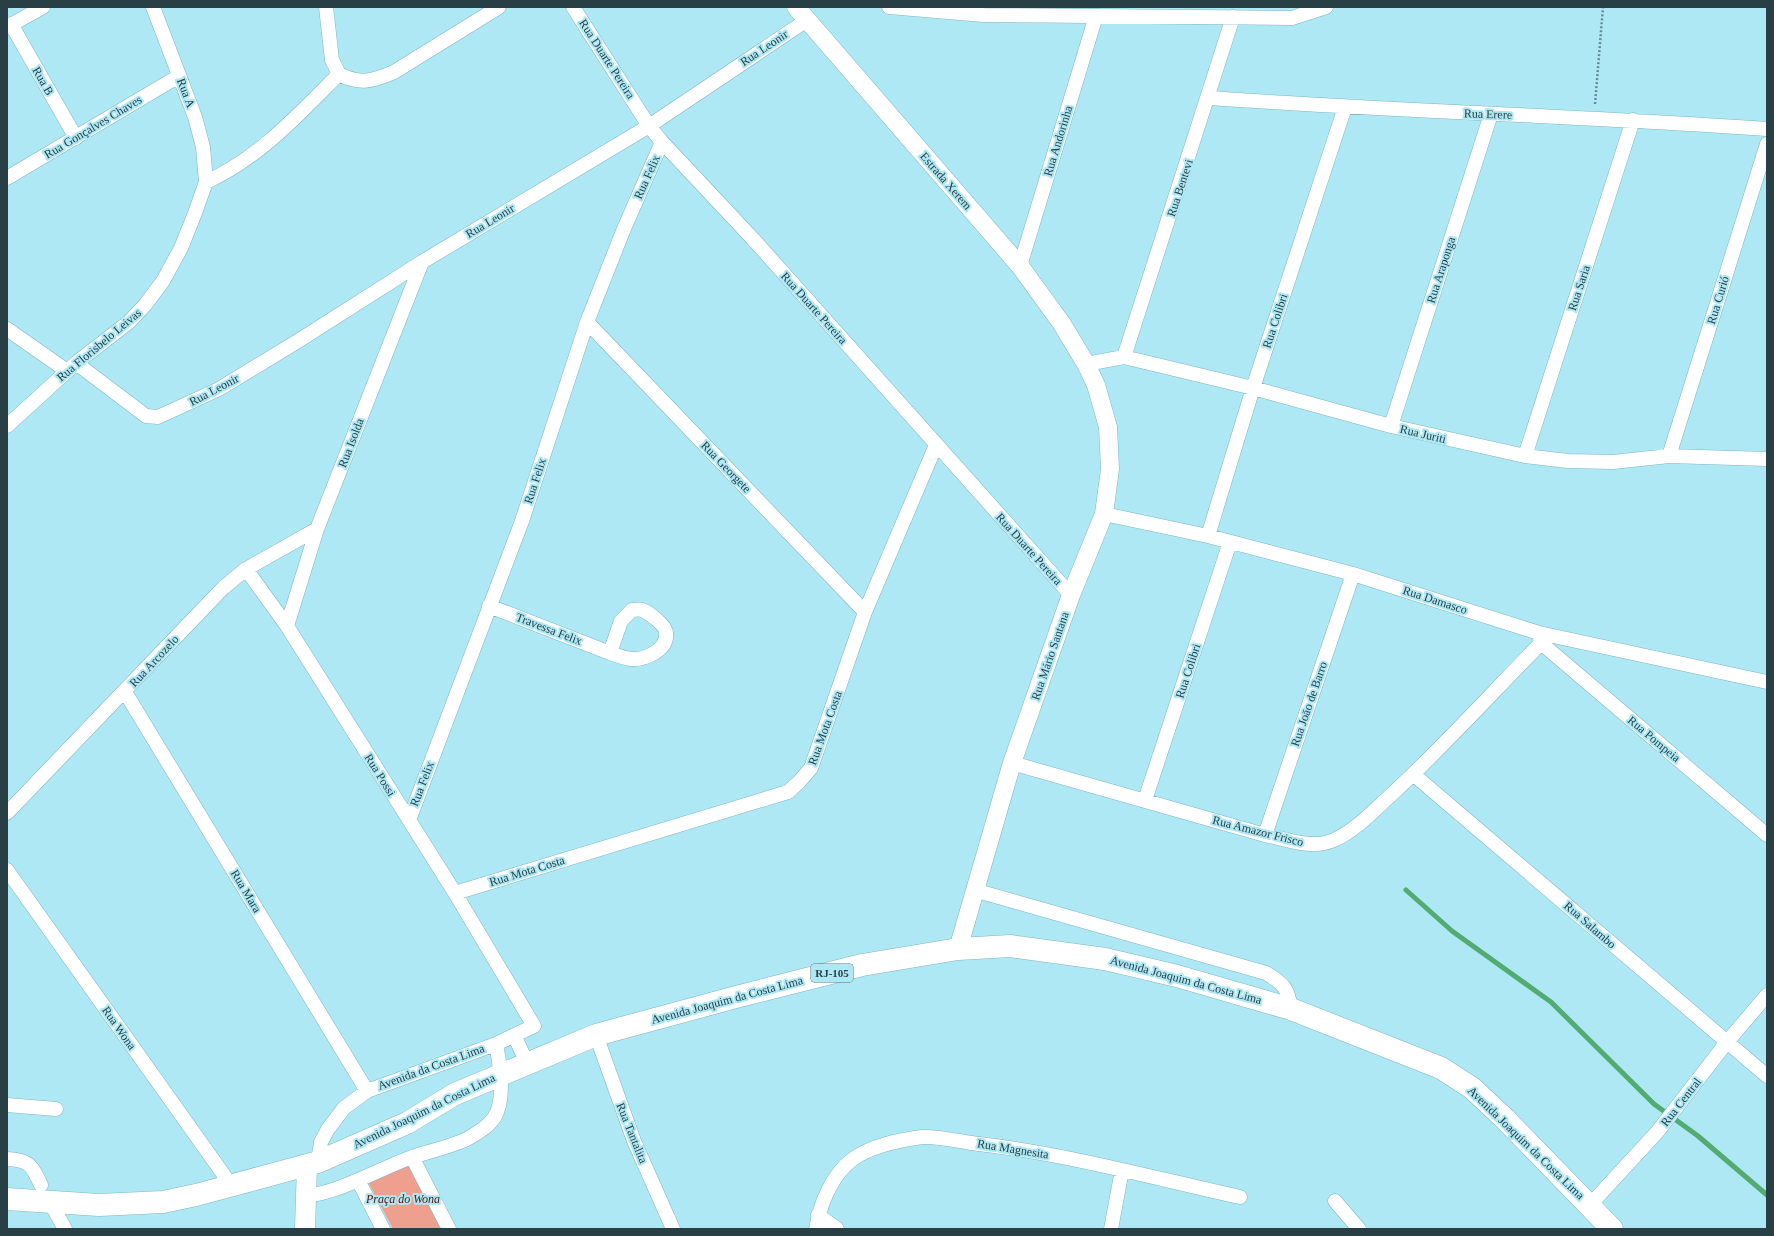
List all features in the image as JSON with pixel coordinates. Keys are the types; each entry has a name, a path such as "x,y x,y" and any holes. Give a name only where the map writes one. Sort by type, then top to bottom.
{"main road":[{"name":"Avenida Joaquim da Costa Lima","path":"7,1199 46,1194 99,1205 163,1202 231,1185 312,1163 407,1123 455,1094 501,1073 596,1035 862,965 958,949 1010,946 1105,959 1177,976 1291,1009 1441,1068 1466,1084 1505,1119 1612,1229"},
{"path":"306,1229 306,1196 312,1163"}],"street":[{"path":"9,25 43,7"},
{"name":"Rua A","path":"153,7 195,117 203,146 206,182"},
{"path":"326,7 332,60 339,74 350,80 361,81 372,81 394,72 499,7"},
{"name":"Rua Duarte Pereira","path":"573,7 649,126 662,142 753,239 1071,595"},
{"path":"889,7 984,15 1292,18 1326,7"},
{"name":"Rua Leonir","path":"7,329 72,367 146,416 158,418 219,389 298,341 422,262 649,126 801,13"},
{"name":"Estrada Xerem","path":"801,13 1020,266 1062,324 1086,364"},
{"name":"Rua Andorinha","path":"1020,266 1096,16"},
{"name":"Rua Bentevi","path":"1124,358 1209,98 1233,17"},
{"name":"Rua B","path":"9,25 76,138"},
{"path":"206,182 228,172 251,156 285,128 339,74"},
{"name":"Rua Gonçalves Chaves","path":"7,178 179,76"},
{"name":"Rua Erere","path":"1209,98 1345,107 1633,120 1767,129"},
{"name":"Rua Colibri","path":"1208,536 1253,388 1345,107"},
{"name":"Rua Araponga","path":"1391,426 1491,114"},
{"name":"Rua Saria","path":"1525,456 1633,120"},
{"name":"Rua Felix","path":"409,820 522,521 587,322 623,230 662,142"},
{"name":"Rua Curió","path":"1669,456 1767,144"},
{"name":"Rua Florisbelo Leivas","path":"7,426 72,367 129,322 145,306 163,281 181,248 206,182"},
{"name":"Rua Isolda","path":"287,626 317,529 422,262"},
{"name":"Rua Georgete","path":"587,322 864,612"},
{"name":"Rua Juriti","path":"1086,364 1124,358 1253,388 1391,426 1525,456 1568,461 1613,462 1669,456 1767,459"},
{"name":"Rua Mário Santana","path":"958,949 1012,763 1071,595 1104,514 1110,469 1108,427 1096,385 1086,364"},
{"name":"Rua Mota Costa","path":"455,893 788,792 799,782 811,768 864,612 936,445"},
{"name":"Rua Damasco","path":"1104,514 1208,536 1353,574 1540,638 1767,682"},
{"name":"Rua Arcozelo","path":"7,813 125,692 223,588 246,569 317,529"},
{"name":"Rua Colibri","path":"1145,800 1230,542"},
{"name":"Rua Possi","path":"246,569 287,626 455,893 534,1026 514,1035"},
{"name":"Rua Joāo de Barro","path":"1265,835 1353,574"},
{"name":"Travessa Felix","path":"489,606 610,653"},
{"name":"Rua Amazor Frisco","path":"1012,763 1265,835 1308,844 1321,844 1334,840 1355,828 1413,774 1540,638"},
{"name":"Rua Pompeia","path":"1540,638 1767,835"},
{"name":"Rua Mara","path":"125,692 367,1091"},
{"name":"Rua Salambo","path":"1413,774 1767,1076"},
{"name":"Rua Wona","path":"7,870 231,1185"},
{"path":"974,890 1266,973 1282,982 1289,993 1291,1009"},
{"name":"Rua Central","path":"1590,1205 1658,1131 1727,1042 1767,995"},
{"path":"496,1044 514,1035 527,1063"},
{"name":"Rua Tantalita","path":"596,1035 634,1141 673,1229"},
{"name":"Avenida da Costa Lima","path":"306,1196 358,1180 412,1157 466,1139 480,1131 494,1118 499,1106 501,1073 496,1044 367,1091 344,1108 328,1129 312,1163"},
{"path":"7,1105 56,1109"},
{"name":"Rua Magnesita","path":"817,1222 829,1189 839,1172 854,1158 884,1145 924,1137 1016,1148 1240,1197"},
{"path":"412,1157 449,1229"},
{"path":"7,1158 17,1159 28,1163 35,1170 65,1229"},
{"path":"1111,1229 1122,1170"},
{"path":"358,1180 383,1229"},
{"path":"1335,1201 1359,1229"},
{"path":"817,1222 837,1229"}],"path":[{"path":"1594,118 1603,7"}],"green space":[{"name":"Praça do Wona","path":"411,1165 443,1229 393,1229 367,1180"}],"waterway":[{"path":"1406,890 1452,931 1551,1002 1654,1104 1698,1136 1767,1195"}]}
